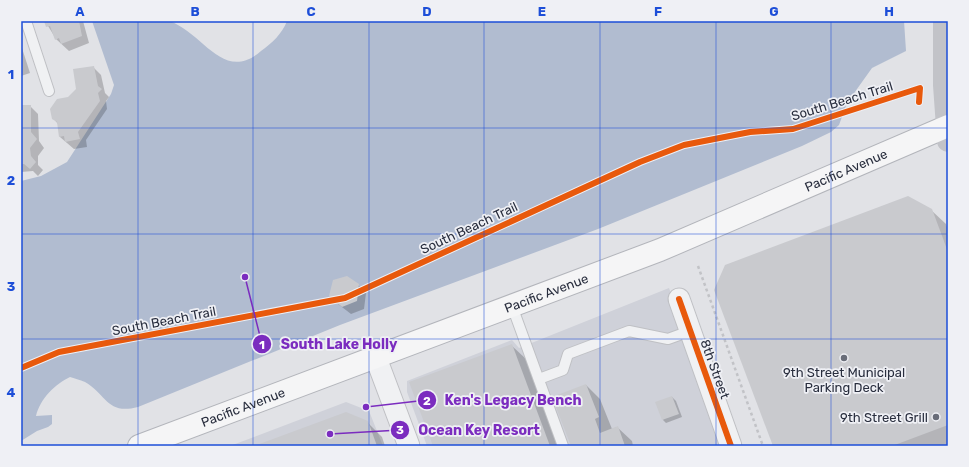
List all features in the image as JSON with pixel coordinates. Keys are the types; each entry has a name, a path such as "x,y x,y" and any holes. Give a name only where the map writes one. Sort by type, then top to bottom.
{"highway":[{"name":"Pacific Avenue","path":"140,446 660,250 947,131"}],"main road":[{"path":"944,21 947,131"}],"street":[{"name":"8th Street","path":"679,299 731,446"},
{"path":"376,358 409,446"}],"lane":[{"path":"26,21 49,91"},
{"path":"512,306 564,446"},
{"path":"539,379 563,370 568,354 629,331 668,339 690,331"}],"path":[{"path":"698,266 764,446"}],"shaded area":[{"path":"669,288 727,446 427,446 407,392 407,381 512,340 519,348"},
{"path":"346,402 369,411 383,446 230,446"}],"water":[{"path":"92,21 169,21 181,27 224,59 235,62 248,60 265,48 279,34 287,21 904,21 906,51 872,68 847,103 839,125 831,132 802,146 598,229 340,325 138,407 128,409 113,406 85,382 70,377 64,380 49,393 38,410 36,416 52,415 52,424 21,441 21,181 41,176 67,162 111,94 114,85"}],"building":[{"path":"44,21 79,21 82,36 61,44 59,38 55,40 50,26 46,27"},
{"path":"94,66 98,86 102,89 98,93 100,101 78,132 80,139 65,142 64,136 59,137 57,122 52,119 50,109 57,99 68,97 76,89 73,69"},
{"path":"21,105 31,105 31,132 37,139 30,148 31,156 36,162 30,169 24,164 21,164"},
{"name":"9th Street Municipal Parking Deck","path":"908,196 932,209 948,252 948,425 892,446 773,446 714,290 725,265"},
{"path":"347,276 359,284 357,301 342,307 329,296 333,280"},
{"path":"512,344 550,446 433,446 409,382"},
{"path":"586,384 599,417 595,419 600,433 618,426 625,446 571,446 552,397"},
{"path":"672,396 679,414 662,420 655,402"},
{"path":"346,412 368,421 377,446 254,446"}],"cycle path":[{"name":"South Beach Trail","path":"21,368 59,352 345,298 640,162 684,145 750,132 793,129 920,88 919,102"},
{"path":"679,299 731,446"}],"place":[{"name":"South Lake Holly","path":"245,277"},
{"name":"9th Street Municipal Parking Deck","path":"844,358"},
{"name":"Ken's Legacy Bench","path":"366,407"},
{"name":"9th Street Grill","path":"936,417"},
{"name":"Ocean Key Resort","path":"330,434"}]}
